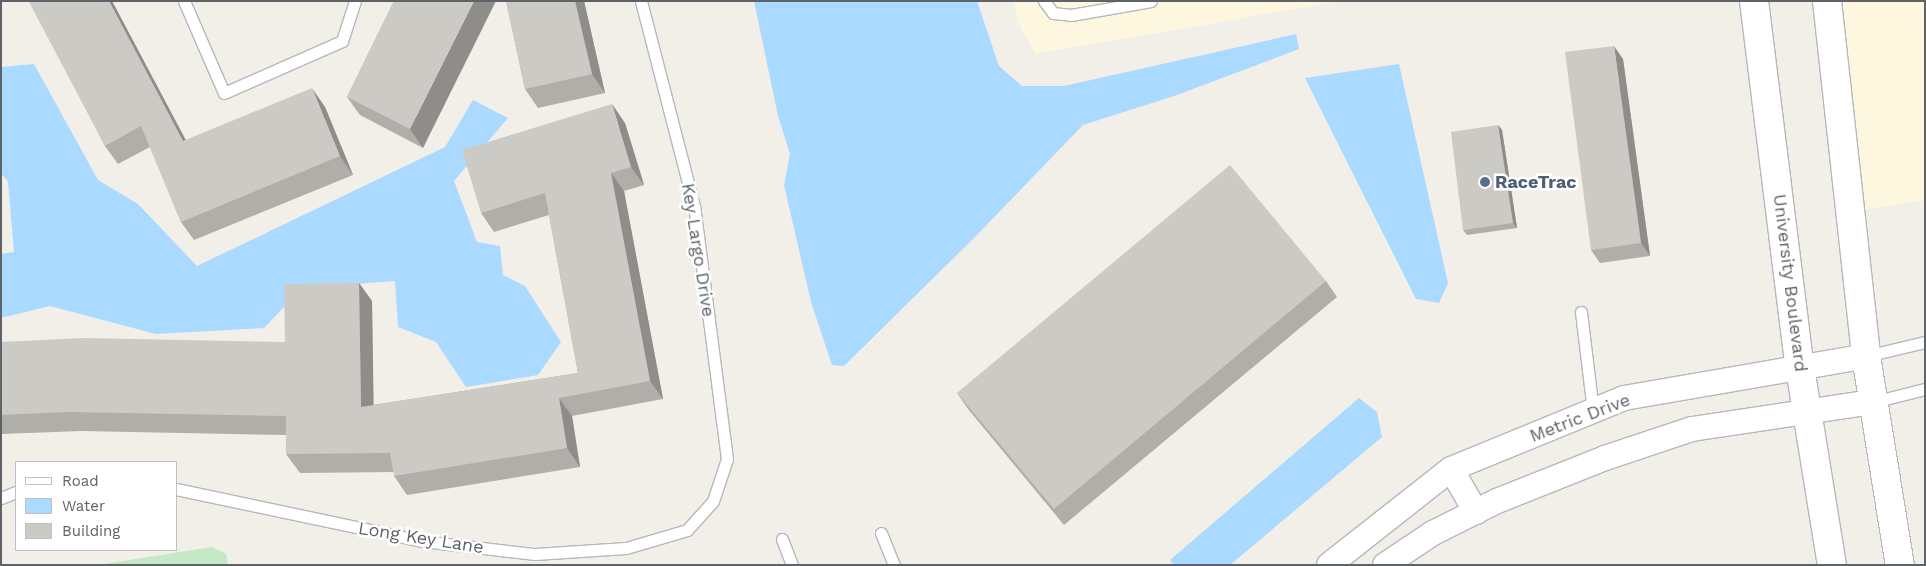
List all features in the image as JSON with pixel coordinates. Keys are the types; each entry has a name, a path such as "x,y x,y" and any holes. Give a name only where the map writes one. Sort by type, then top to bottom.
{"street":[{"name":"University Boulevard","path":"1754,1 1800,368 1832,565"},
{"path":"1827,1 1866,356 1900,565"},
{"name":"Metric Drive","path":"1329,565 1452,469 1624,398 1866,356"},
{"path":"1386,565 1433,533 1476,512 1606,458 1692,429 1872,402"},
{"path":"1452,469 1476,512"}],"lane":[{"path":"184,1 224,93 342,41 355,1"},
{"name":"Key Largo Drive","path":"641,1 694,206 727,459 713,501"},
{"path":"1044,1 1053,13 1070,15 1100,6 1151,1"},
{"path":"1581,312 1594,411"},
{"path":"1866,356 1925,342"},
{"path":"1872,402 1925,389"},
{"name":"Long Key Lane","path":"178,489 422,541 535,554 626,548 686,530 713,501"},
{"path":"1,498 15,492"},
{"path":"882,534 894,565"},
{"path":"782,539 792,565"}],"shaded area":[{"path":"1014,1 1341,1 1035,54 1018,22"},
{"path":"1832,1 1925,1 1925,200 1857,211"}],"green space":[{"path":"212,547 226,554 228,565 98,565"}],"water":[{"path":"754,1 977,1 999,66 1022,86 1064,86 1296,34 1299,49 1174,96 1083,125 975,237 844,366 832,365 811,302 784,185 790,154 778,116"},
{"path":"34,64 98,180 138,204 197,266 445,147 473,100 508,118 454,181 477,242 500,246 503,275 525,286 561,342 538,375 466,387 436,342 398,327 395,281 302,288 264,328 156,334 50,306 1,318 1,254 14,252 8,182 1,173 1,67"},
{"path":"1399,64 1448,283 1439,303 1416,299 1305,78"},
{"path":"1359,398 1377,412 1382,437 1230,565 1173,565 1170,560"}],"building":[{"path":"109,1 183,141 312,88 340,156 181,222 141,126 105,146 29,2"},
{"path":"394,1 474,1 410,129 347,97"},
{"path":"506,1 575,1 592,74 525,89"},
{"path":"1614,46 1641,243 1591,250 1565,52"},
{"path":"612,104 631,167 611,173 650,381 559,398 567,448 394,476 390,453 286,454 286,416 68,412 1,415 1,342 84,338 285,342 284,284 359,283 361,407 578,373 545,193 481,213 462,150"},
{"name":"RaceTrac","path":"1498,125 1513,223 1463,230 1451,132"},
{"path":"1230,165 1326,281 1054,509 957,393"}],"place":[{"name":"RaceTrac","path":"1485,182"}]}
